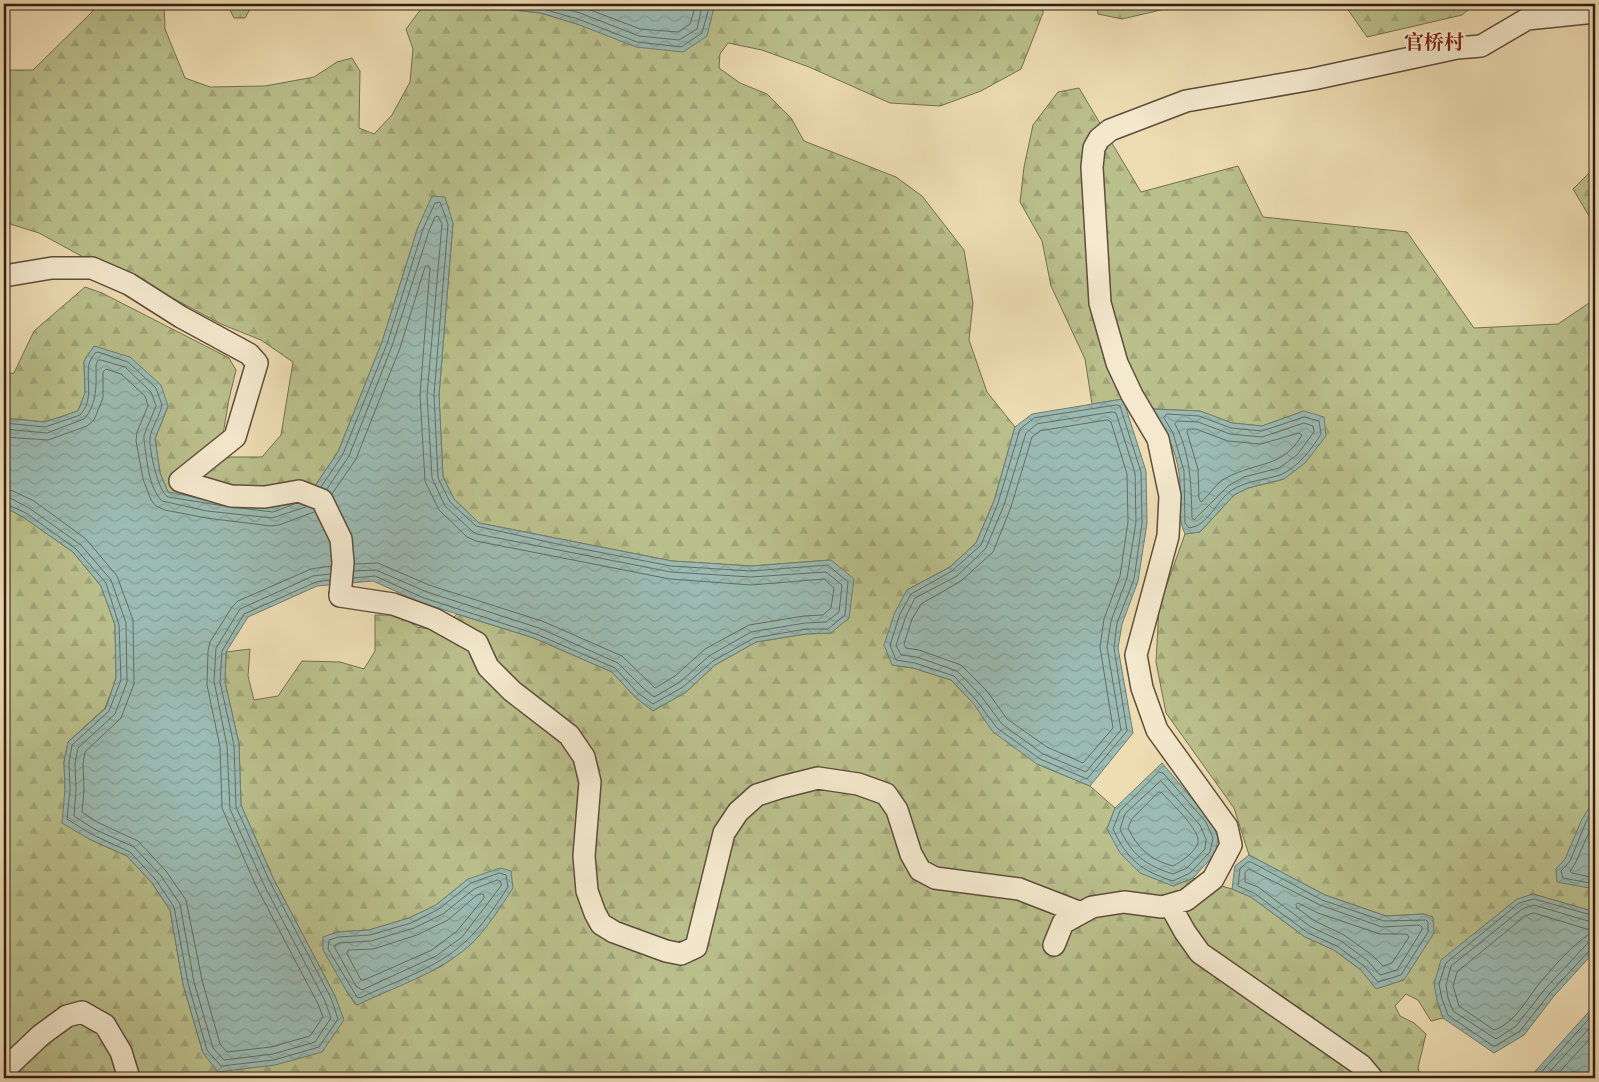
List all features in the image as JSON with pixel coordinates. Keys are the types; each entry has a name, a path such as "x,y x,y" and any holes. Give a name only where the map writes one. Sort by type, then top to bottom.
{"street":[{"path":"1054,944 1063,923 1092,907 1124,902 1162,907 1186,900 1213,878 1231,845 1227,827 1157,730 1142,688 1136,656 1168,536 1170,496 1158,439 1132,395 1117,363 1100,303 1092,167 1094,148 1099,139 1110,130 1186,101 1313,79 1457,48 1481,46 1527,19 1595,12"},
{"path":"4,276 52,268 92,268 129,284 182,317 249,354 257,363 236,437 180,481 231,496 265,497 299,491 322,500 341,539 343,564 340,596 393,604 434,619 477,643 488,667 512,691 569,735 584,757 590,782 584,856 587,891 595,914 602,924 614,932 681,954 696,947 724,833 738,812 757,795 782,786 818,778 858,784 886,794 897,810 911,854 920,870 936,878 1019,889 1081,914"},
{"path":"1170,904 1185,932 1200,953 1361,1065 1372,1078"},
{"path":"4,1070 41,1035 67,1016 82,1012 105,1025 121,1052 129,1078"}],"green space":[{"path":"98,4 164,4 165,29 185,78 210,87 265,86 314,77 337,62 352,58 360,71 359,128 374,134 392,115 410,82 413,49 406,29 421,9 476,6 541,13 577,24 713,11 711,4 1043,4 1043,13 1021,69 981,91 940,106 890,103 809,67 762,50 728,43 720,54 719,68 740,83 767,94 791,118 804,141 896,177 922,196 964,250 973,303 969,340 987,392 1015,427 994,501 976,543 950,567 907,590 892,665 913,668 951,680 1037,764 1090,786 1115,808 1107,829 1173,886 1193,878 1232,889 1251,897 1305,937 1334,950 1361,970 1376,988 1424,914 1386,916 1325,895 1249,855 1234,808 1166,713 1156,662 1159,607 1185,534 1200,532 1234,495 1248,488 1284,479 1304,411 1262,426 1232,423 1200,411 1153,409 1123,399 1092,404 1085,359 1051,286 1042,241 1020,202 1024,167 1033,125 1058,92 1079,88 1141,192 1238,166 1263,217 1407,232 1474,328 1558,324 1595,299 1595,912 1533,894 1437,1000 1443,1018 1431,1021 1418,1000 1406,994 1395,1006 1400,1016 1414,1023 1426,1034 1418,1068 1421,1078 4,1078 4,507 23,517 73,552 101,586 115,625 116,679 105,708 68,742 64,762 65,789 89,839 127,856 152,883 170,910 183,984 203,1053 335,996 273,878 241,805 239,744 225,682 226,652 250,649 248,676 254,700 278,696 302,661 340,662 364,669 375,651 375,615 400,615 417,627 440,631 457,614 534,638 612,672 635,697 653,711 686,692 715,665 756,642 806,634 831,633 830,560 752,566 672,561 479,523 454,499 443,477 439,395 453,223 418,227 382,342 338,452 310,493 273,507 209,500 168,492 160,473 155,439 168,406 84,361 85,393 78,411 45,422 4,418 4,374 14,373 34,331 85,287 102,293 229,358 236,370 221,446 228,457 262,457 281,435 293,362 261,340 221,324 178,301 85,258 39,233 4,222 4,67 7,70 33,70","holes":["468,879 498,911 470,945 442,966 356,1005 347,992 337,932 369,930 409,918 436,905"]},
{"path":"227,4 253,4 245,18 234,18"},
{"path":"1097,4 1169,4 1165,9 1122,19 1098,14"},
{"path":"1344,4 1475,4 1462,15 1367,37"},
{"path":"1595,167 1595,226 1573,189"}],"water":[{"path":"470,4 711,4 713,11 707,36 683,52 636,47 577,24 541,13"},
{"path":"432,196 445,197 453,223 439,395 443,477 454,499 479,523 672,561 752,566 831,560 854,579 849,618 831,633 806,634 756,642 715,665 686,692 653,711 635,697 612,672 534,638 422,603 373,581 317,586 248,617 226,652 225,682 239,744 241,805 273,878 335,996 344,1020 322,1052 275,1065 218,1072 203,1053 183,984 170,910 152,883 127,856 89,839 62,823 65,789 64,762 68,742 106,708 116,678 115,625 101,586 73,552 23,517 4,507 4,418 45,422 78,411 85,393 84,361 94,346 130,357 161,385 168,406 155,439 160,473 168,492 209,500 273,507 310,493 338,452 382,342 418,227"},
{"path":"1123,399 1146,471 1147,523 1138,581 1122,624 1118,648 1133,733 1090,786 1037,764 993,732 973,703 951,680 913,668 892,665 884,645 895,612 907,590 950,567 976,543 994,501 1015,427 1032,414"},
{"path":"1153,409 1200,411 1232,423 1262,426 1304,411 1324,417 1326,436 1305,463 1284,479 1248,488 1234,495 1200,532 1185,534 1181,520 1178,464 1162,424"},
{"path":"1162,763 1210,820 1218,837 1216,853 1193,878 1173,886 1140,873 1120,853 1107,829 1115,808"},
{"path":"1595,799 1595,889 1557,882 1556,869 1565,859 1582,819"},
{"path":"1249,855 1325,895 1386,916 1424,914 1433,917 1434,933 1404,980 1376,989 1361,970 1334,950 1305,937 1251,897 1232,889 1235,866"},
{"path":"500,868 511,871 513,888 487,926 469,946 457,956 429,972 357,1005 347,992 323,950 323,937 337,932 369,930 409,918 436,905 468,879"},
{"path":"1533,894 1595,912 1595,951 1554,996 1524,1035 1494,1053 1443,1018 1434,984 1441,960 1517,899"},
{"path":"1595,1005 1595,1078 1529,1078"}],"district":[{"name":"官桥村","path":"1434,42"}]}
